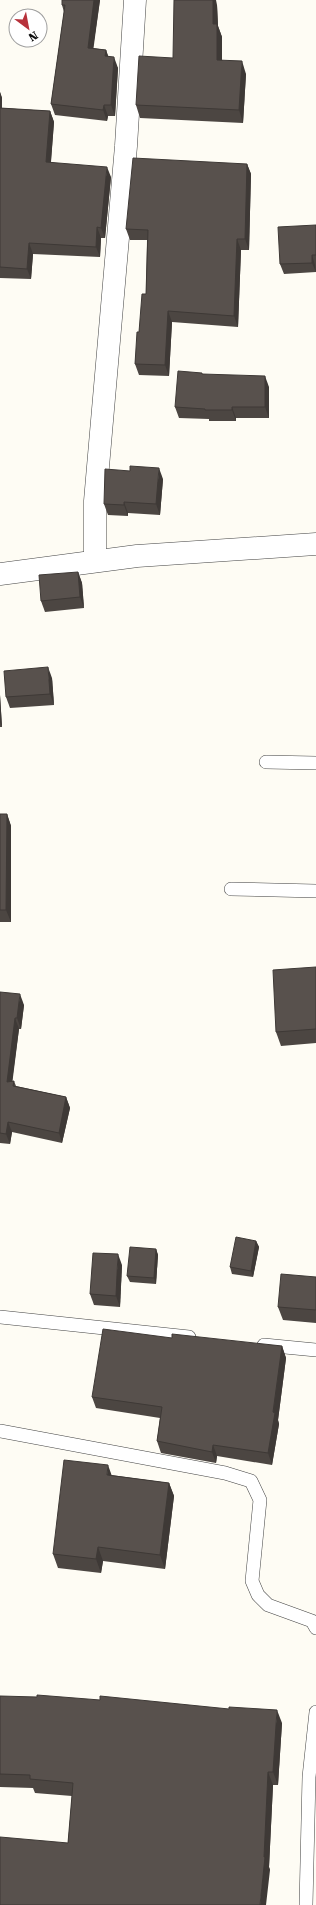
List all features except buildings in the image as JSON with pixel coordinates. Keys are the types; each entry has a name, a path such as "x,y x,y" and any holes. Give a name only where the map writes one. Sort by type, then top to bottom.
{"street":[{"path":"95,561 94,501 126,146 135,0"},
{"path":"0,574 137,556 316,544"}],"lane":[{"path":"266,762 316,763"},
{"path":"231,889 316,890"},
{"path":"0,1317 205,1339"},
{"path":"253,1344 316,1350"},
{"path":"0,1431 225,1473 251,1481 260,1500 252,1581 258,1595 268,1606 312,1621 316,1628"},
{"path":"306,1905 316,1712"}]}
